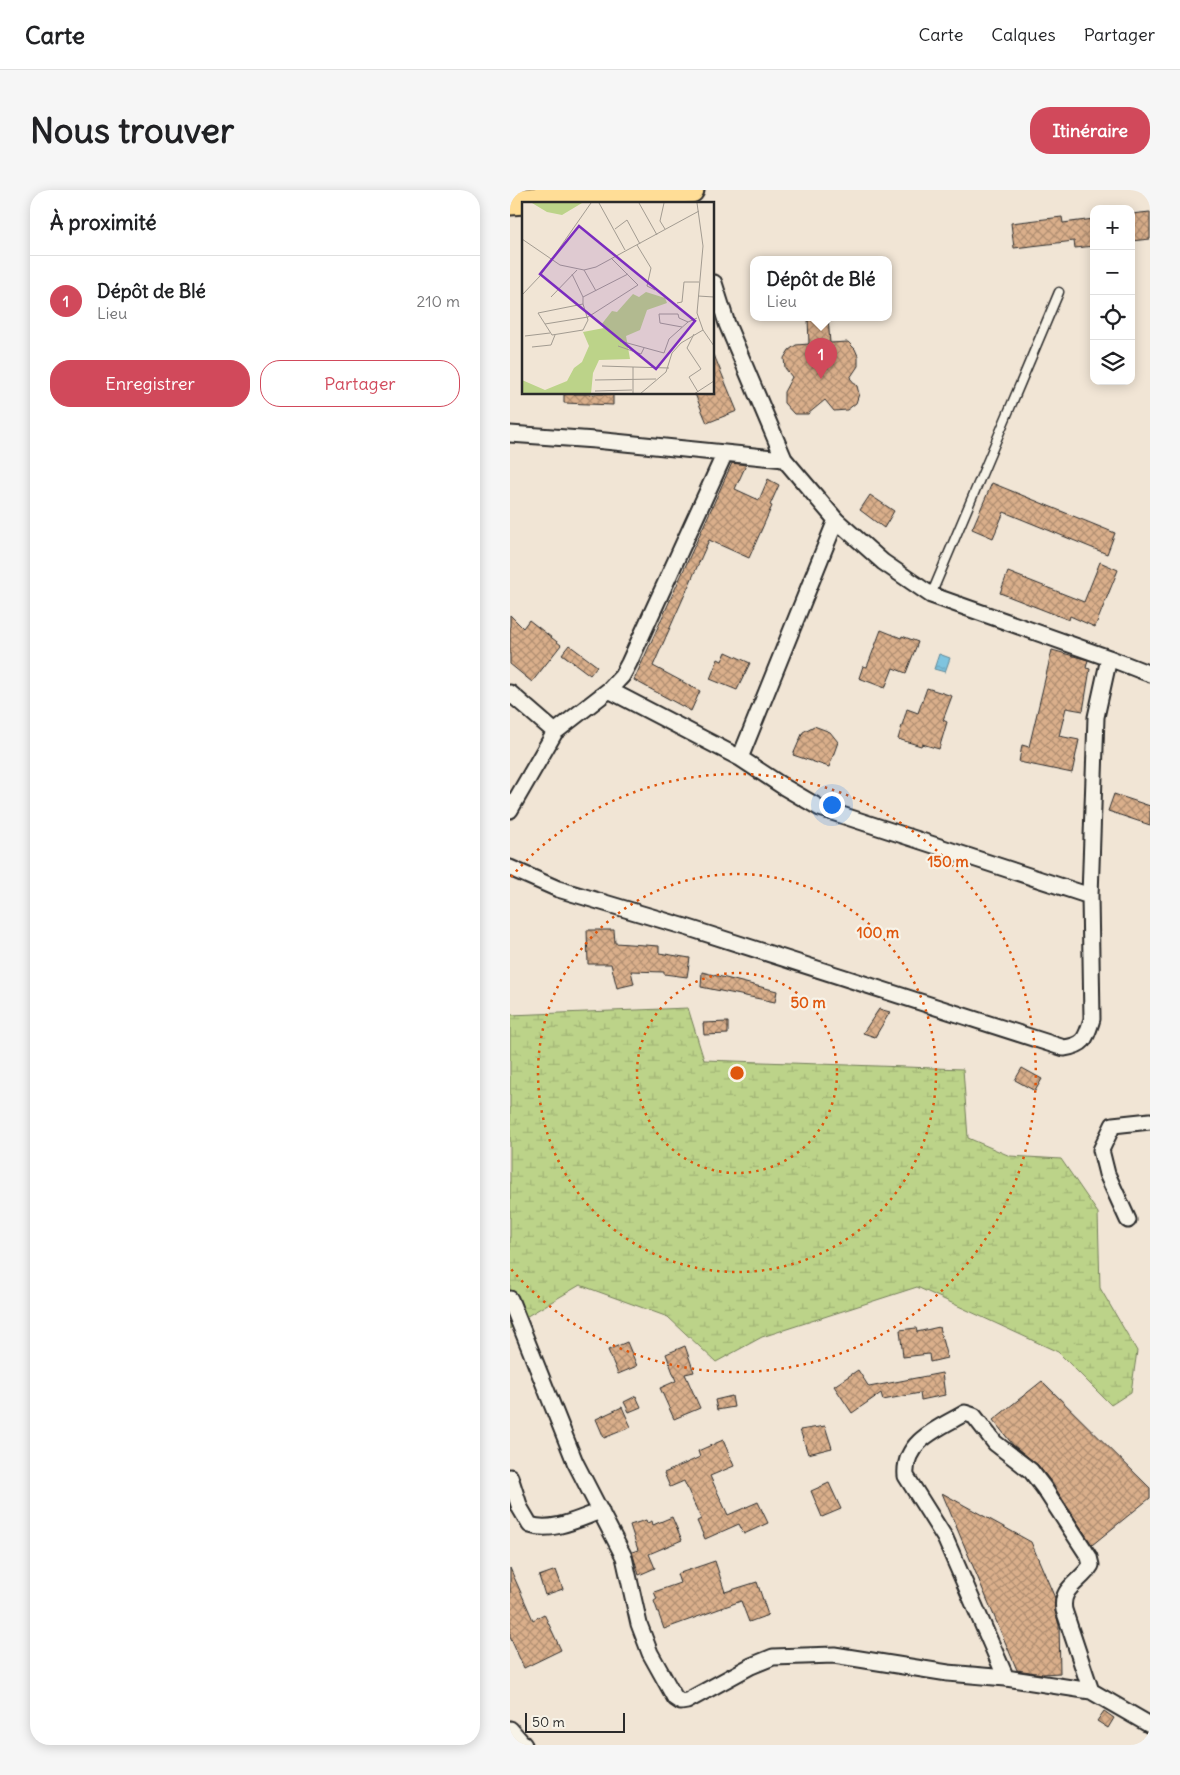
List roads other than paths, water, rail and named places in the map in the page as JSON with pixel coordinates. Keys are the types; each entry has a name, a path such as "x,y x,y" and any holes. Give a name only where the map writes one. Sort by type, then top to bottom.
{"highway":[{"path":"510,202 691,190"}],"street":[{"path":"715,286 727,324 784,459 836,520 883,562 931,595 1150,674"},
{"path":"510,434 595,440 784,459"},
{"path":"510,810 555,732 609,690 622,676 725,454"},
{"path":"740,758 836,520"},
{"path":"510,868 558,889 689,928 1064,1048 1077,1046 1087,1036 1092,1019 1090,896 1096,717 1109,658"},
{"path":"609,690 740,758 784,788 820,808 1090,896"},
{"path":"510,693 555,732"},
{"path":"1128,1220 1107,1174 1101,1150 1114,1125 1150,1121"},
{"path":"510,1299 575,1462 624,1557 639,1624 650,1653 675,1698 681,1702 687,1701 751,1666 772,1657 834,1655 948,1673 1006,1678 1091,1691 1150,1725"},
{"path":"1006,1678 945,1538 906,1476 905,1466 910,1450 924,1436 965,1413 974,1416 995,1444 1031,1471 1089,1557 1091,1566 1067,1590 1063,1600 1064,1610 1091,1691"},
{"path":"510,1477 520,1508 530,1525 538,1528 562,1525 601,1511"},
{"path":"510,1729 524,1745"}],"lane":[{"path":"931,595 1059,292"}],"water":[{"path":"939,654 950,658 945,672 934,669"}],"place":[{"name":"Dépôt de Blé","path":"821,379"}]}
